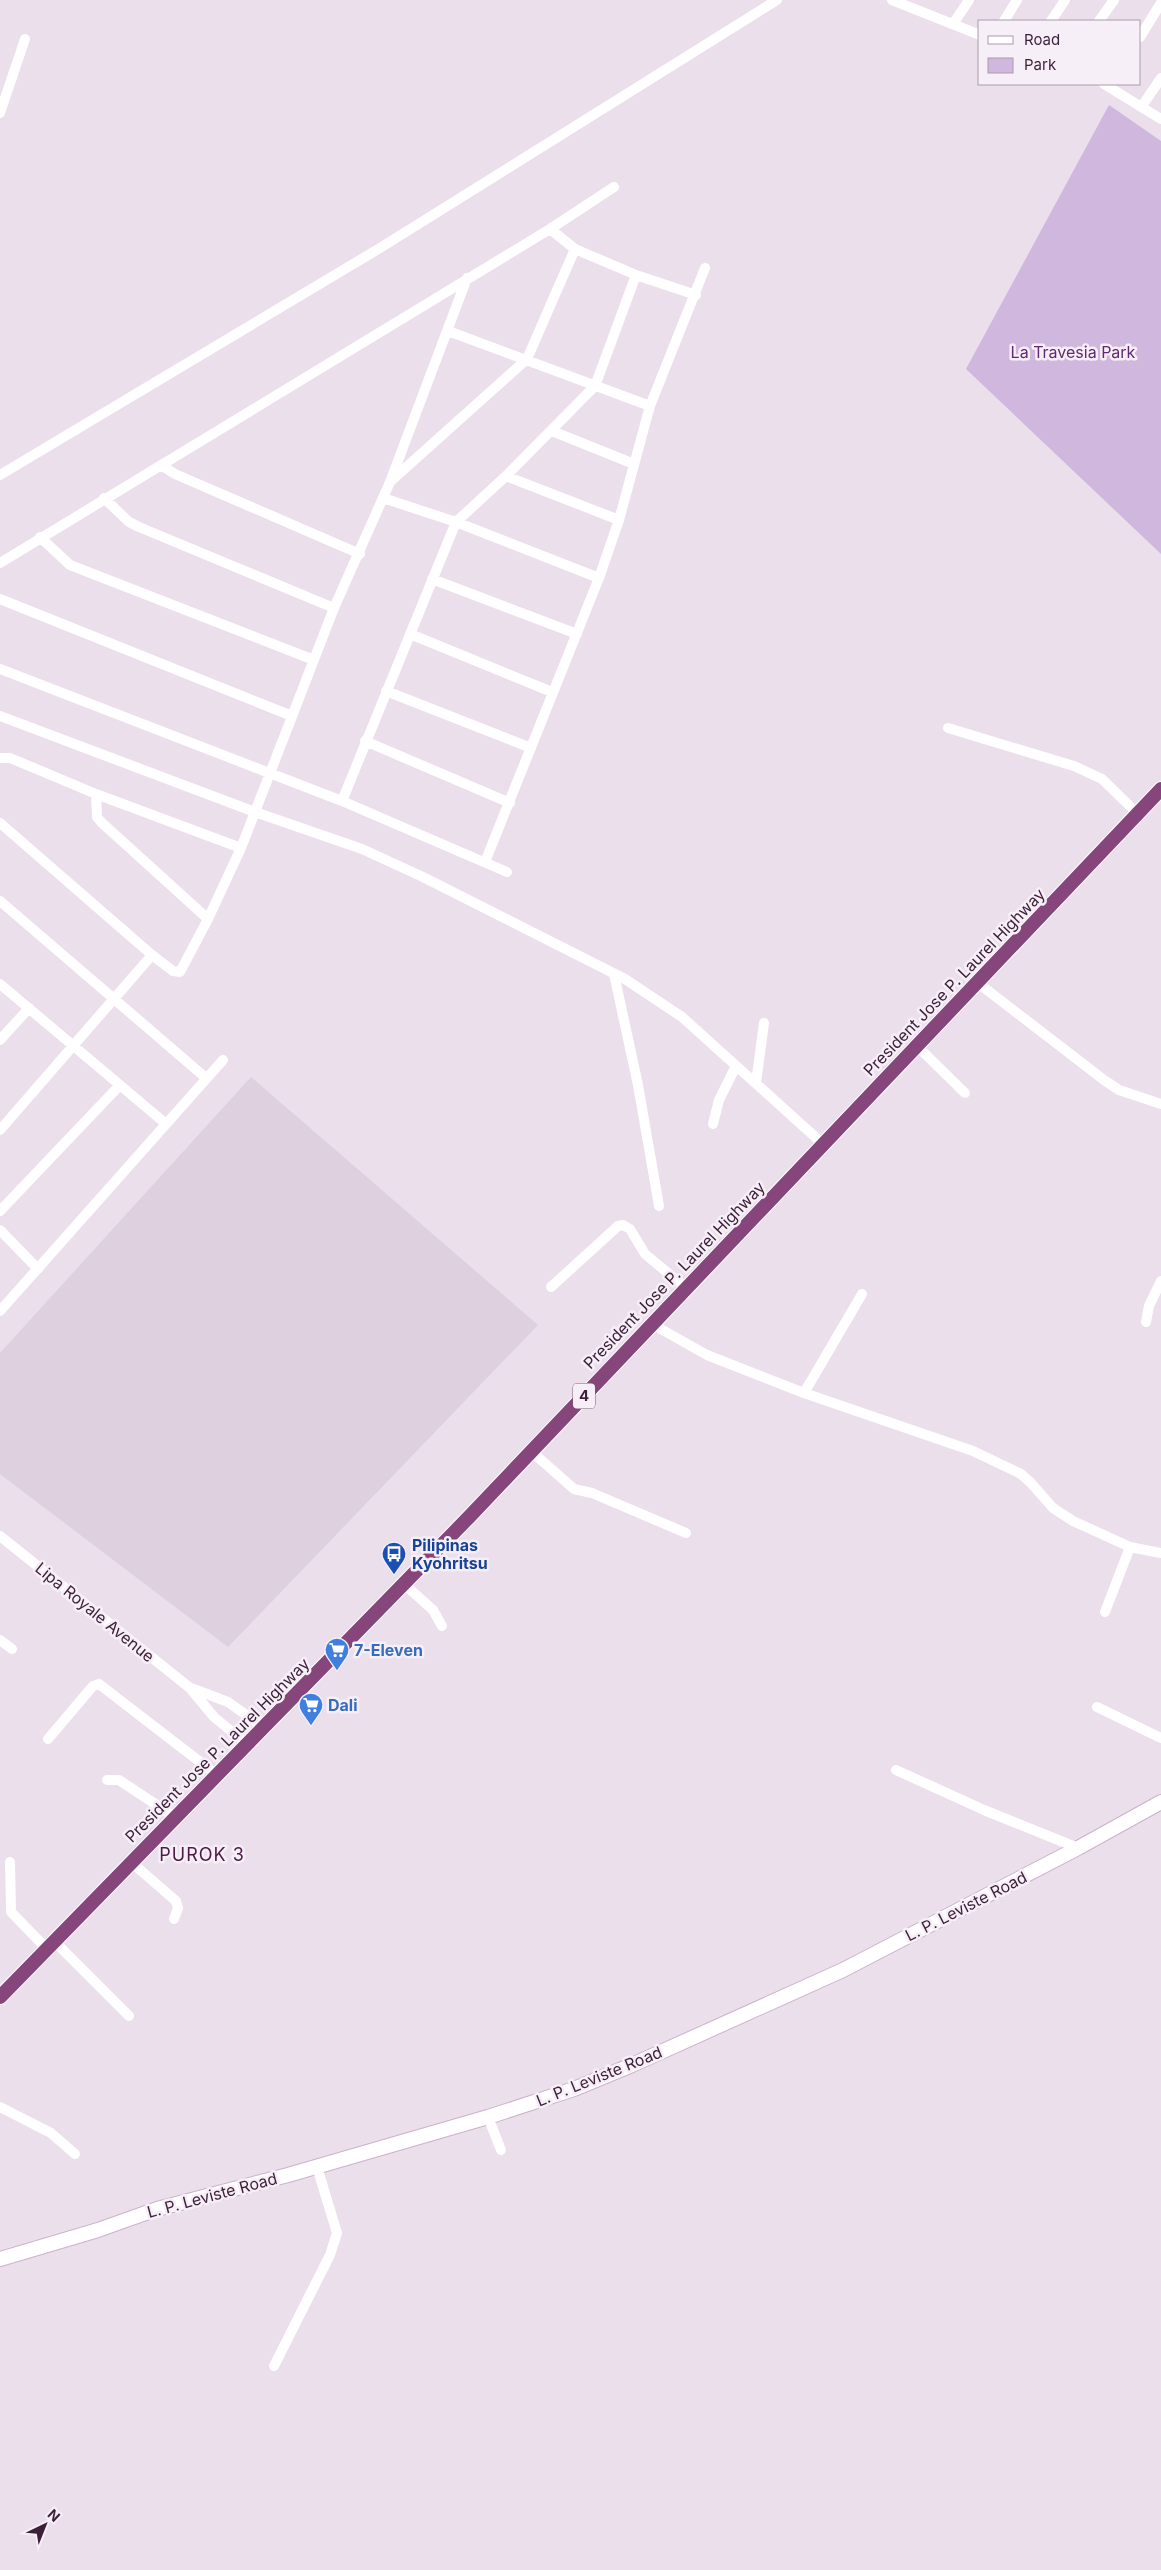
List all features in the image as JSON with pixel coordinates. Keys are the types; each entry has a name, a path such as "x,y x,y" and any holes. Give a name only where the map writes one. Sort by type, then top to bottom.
{"highway":[{"name":"President Jose P. Laurel Highway","path":"0,1997 532,1452 1161,789"}],"main road":[{"name":"L. P. Leviste Road","path":"0,2259 98,2230 157,2209 317,2167 488,2117 574,2089 632,2065 843,1970 1078,1848 1161,1802"}],"street":[{"path":"0,476 380,248 776,0"},
{"path":"953,24 969,0"},
{"path":"1005,20 1017,0"},
{"path":"1052,20 1065,0"},
{"path":"1100,20 1114,0"},
{"path":"897,1 978,34"},
{"path":"1141,35 1161,3"},
{"path":"0,113 25,39"},
{"path":"1142,106 1161,78"},
{"path":"1109,85 1161,119"},
{"path":"0,563 104,498 162,465 550,229 614,187"},
{"path":"550,229 575,249 636,275 696,295"},
{"path":"390,482 527,359 575,249"},
{"path":"485,862 598,578 619,520 650,406 696,295 705,268"},
{"path":"342,801 456,522 552,431 594,386 636,275"},
{"path":"0,823 152,955 173,971 180,972 208,920 241,848 334,608 360,554 390,482 467,278"},
{"path":"448,330 650,406"},
{"path":"552,431 634,464"},
{"path":"162,465 175,474 360,554"},
{"path":"506,476 619,520"},
{"path":"104,498 129,522 139,527 334,608"},
{"path":"383,498 456,522 598,578"},
{"path":"40,537 70,565 314,660"},
{"path":"432,579 577,634"},
{"path":"0,599 292,716"},
{"path":"410,634 552,692"},
{"path":"0,668 342,801 507,872"},
{"path":"386,691 531,748"},
{"path":"0,716 255,812 323,834 414,873 614,974 682,1017 823,1144"},
{"path":"948,728 1074,766 1102,779 1138,814"},
{"path":"365,741 510,803"},
{"path":"0,758 10,758 96,794 241,848"},
{"path":"96,794 97,817 101,822 208,920"},
{"path":"0,901 206,1078"},
{"path":"0,1130 74,1048 152,955"},
{"path":"614,974 638,1085 659,1206"},
{"path":"978,983 1119,1090 1161,1104"},
{"path":"0,984 165,1123"},
{"path":"0,1040 28,1008"},
{"path":"756,1084 764,1023"},
{"path":"917,1046 965,1093"},
{"path":"0,1310 223,1060"},
{"path":"713,1124 719,1100 736,1066"},
{"path":"0,1211 120,1085"},
{"path":"551,1287 618,1226 623,1225 630,1229 645,1254 686,1288"},
{"path":"0,1230 38,1269"},
{"path":"1146,1322 1149,1306 1161,1281"},
{"path":"804,1393 862,1294"},
{"path":"652,1324 707,1355 804,1393 973,1451 1021,1474 1053,1508 1073,1521 1130,1547 1161,1553"},
{"path":"532,1452 578,1491 592,1493 686,1533"},
{"name":"Lipa Royale Avenue","path":"0,1536 190,1688 214,1717 247,1744"},
{"path":"1105,1612 1130,1547"},
{"path":"404,1584 433,1610 442,1626"},
{"path":"0,1640 12,1649"},
{"path":"48,1739 93,1686 99,1684 217,1775"},
{"name":"Lipa Royale Avenue","path":"190,1688 228,1702 263,1727"},
{"path":"1096,1707 1161,1738"},
{"path":"896,1770 984,1810 1078,1848"},
{"path":"107,1780 119,1780 176,1817"},
{"path":"10,1862 11,1912 129,2016"},
{"path":"131,1862 176,1902 178,1908 174,1919"},
{"path":"0,2107 46,2130 75,2154"},
{"path":"488,2117 501,2150"},
{"path":"274,2366 336,2240 335,2224 317,2167"}],"shaded area":[{"path":"251,1077 538,1325 228,1647 0,1474 0,1353"}],"green space":[{"name":"La Travesia Park","path":"1109,105 1161,141 1161,554 966,369"}],"place":[{"name":"Pilipinas Kyohritsu","path":"394,1575"},
{"name":"7-Eleven","path":"337,1671"},
{"name":"Dali","path":"311,1726"}],"district":[{"name":"PUROK 3","path":"202,1855"}]}
